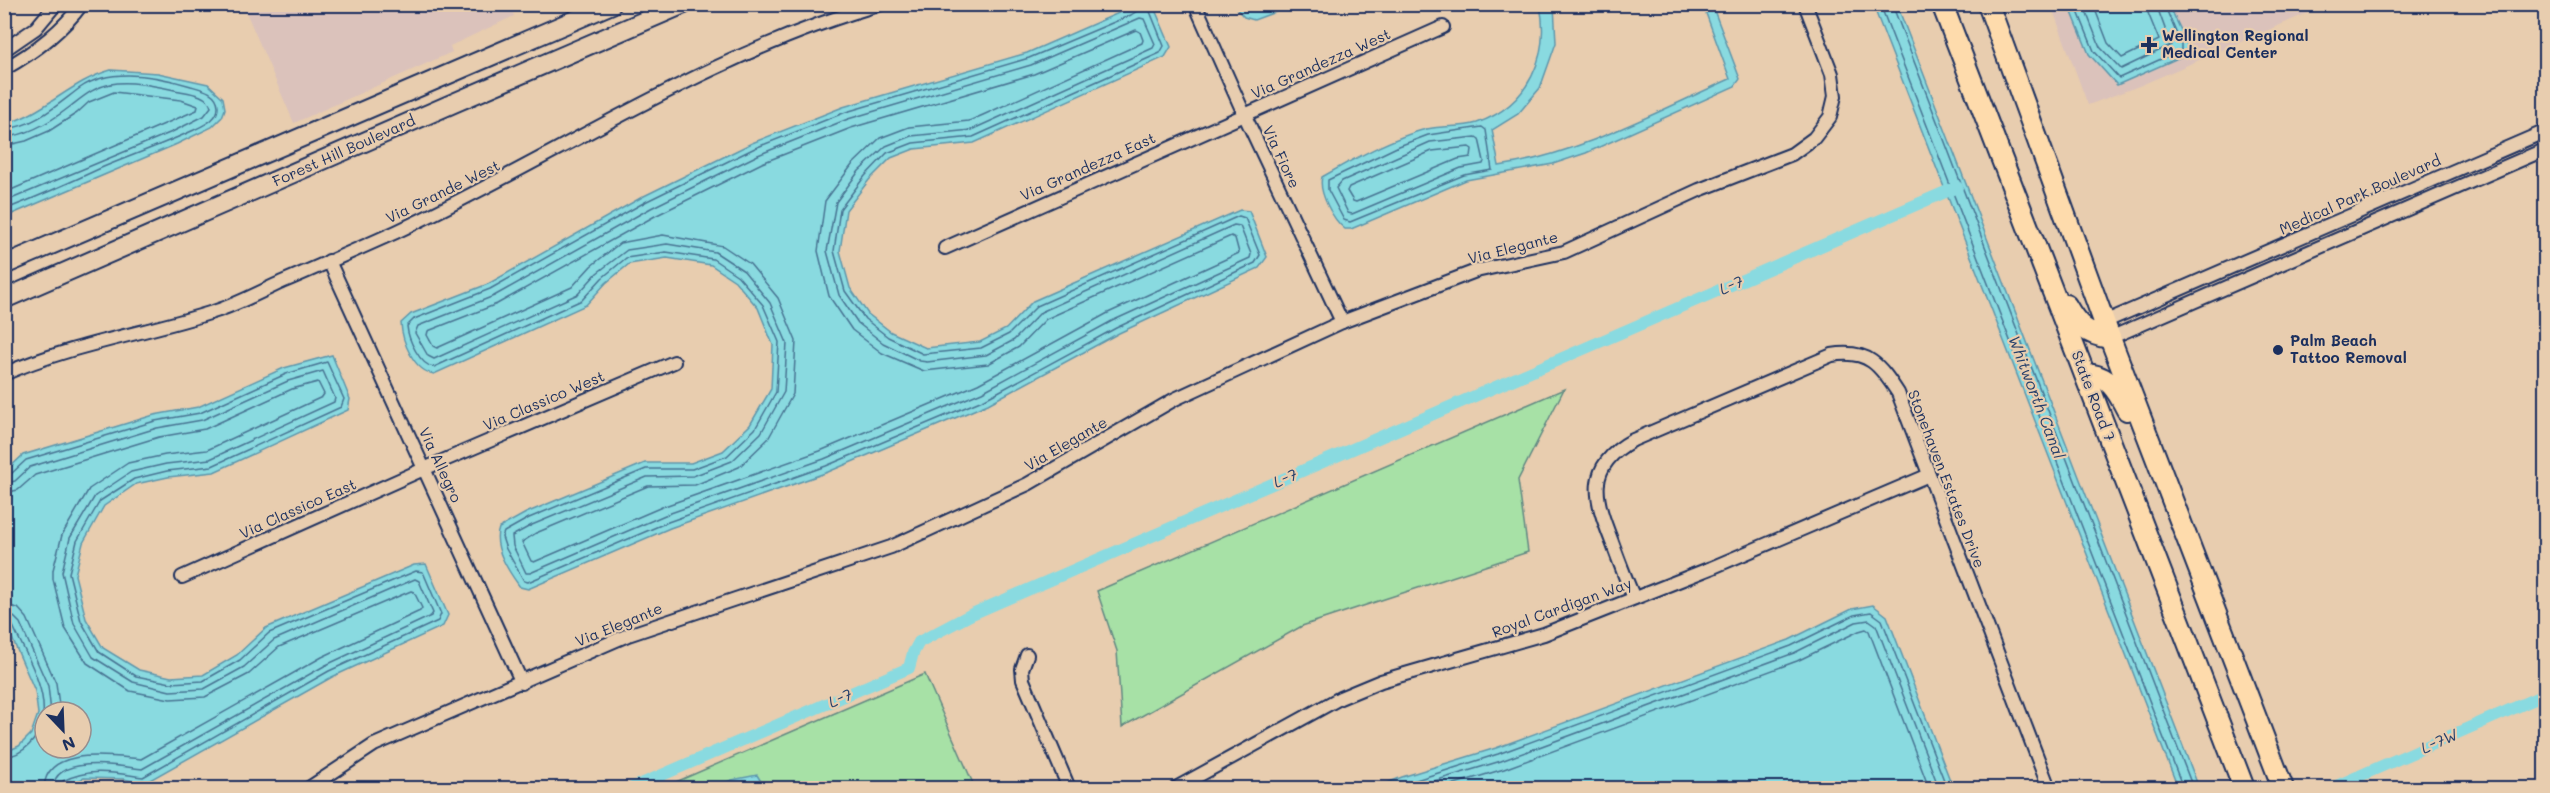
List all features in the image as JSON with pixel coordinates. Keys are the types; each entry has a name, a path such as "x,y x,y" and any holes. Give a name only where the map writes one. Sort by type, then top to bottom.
{"main road":[{"name":"Forest Hill Boulevard","path":"4,265 612,4"},
{"name":"Forest Hill Boulevard","path":"4,299 684,4"},
{"name":"State Road 7","path":"1942,4 2244,789"},
{"path":"1988,4 2107,330 2283,789"},
{"path":"2040,258 2074,320 2086,332 2107,330"},
{"path":"2085,374 2097,374 2108,380 2118,393 2166,484"}],"street":[{"path":"4,50 36,28 56,4"},
{"path":"4,69 27,56 59,30 82,4"},
{"name":"Via Grande West","path":"4,374 97,342 218,310 510,176 688,80 762,45 881,4"},
{"name":"Via Fiore","path":"1195,4 1342,322"},
{"name":"Via Elegante","path":"309,789 374,745 628,635 891,547 1028,484 1175,399 1342,322 1476,271 1564,252 1699,190 1792,154 1814,138 1830,117 1834,96 1832,74 1805,4"},
{"name":"Via Grandezza West","path":"1244,114 1443,27"},
{"name":"Via Grandezza East","path":"945,248 1244,114"},
{"name":"Medical Park Boulevard","path":"2107,330 2187,287 2546,131"},
{"path":"2107,330 2193,302 2546,149"},
{"name":"Via Allegro","path":"329,261 426,468 522,682"},
{"path":"2187,287 2193,302"},
{"name":"Stonehaven Estates Drive","path":"1634,598 1597,503 1599,477 1612,455 1633,440 1832,355 1843,353 1865,357 1883,370 1898,393 2049,789"},
{"name":"Via Classico West","path":"426,468 674,362"},
{"name":"Via Classico East","path":"182,576 426,468"},
{"name":"Royal Cardigan Way","path":"1176,789 1340,698 1371,686 1544,634 1711,568 1929,475"},
{"path":"1027,655 1022,669 1023,680 1070,789"}],"shaded area":[{"path":"509,4 514,16 450,46 452,52 294,123 243,5"},
{"name":"Wellington Regional Medical Center","path":"2051,5 2326,5 2139,86 2088,105"}],"green space":[{"path":"1564,389 1518,480 1528,552 1302,626 1122,727 1117,651 1097,591"},
{"path":"925,674 975,788 662,788"}],"water":[{"path":"1137,5 1153,5 1171,47 1165,57 974,143 914,149 891,158 869,180 846,210 840,251 850,288 868,314 891,332 926,348 980,342 1006,329 1033,301 1240,210 1249,211 1267,257 1259,268 1119,333 988,404 828,472 670,528 528,589 520,587 500,551 497,535 499,528 526,513 645,463 691,463 723,451 750,425 771,389 773,345 758,308 735,281 711,265 667,258 629,264 606,283 586,305 434,374 427,372 415,362 404,339 401,323 411,314 488,284 644,196 752,143 843,107 1027,53"},
{"path":"1233,5 1294,5 1254,20 1244,17"},
{"path":"1540,5 1554,5 1556,43 1540,88 1518,114 1492,130 1499,166 1559,152 1588,142 1730,79 1703,5 1712,5 1740,79 1735,86 1586,153 1553,164 1466,180 1351,229 1345,229 1340,225 1324,198 1322,177 1401,137 1433,128 1477,123 1495,115 1510,104 1532,76 1538,60 1542,42"},
{"name":"Whitworth Canal","path":"1873,5 1897,5 2199,788 2178,788"},
{"path":"2069,5 2169,5 2187,43 2187,54 2117,85 2089,54"},
{"path":"111,70 158,73 208,84 223,98 225,109 222,117 212,127 177,144 5,217 5,124 33,112 83,82"},
{"path":"332,355 350,399 348,410 214,472 168,477 136,484 104,506 83,543 75,575 86,619 103,648 139,670 171,677 203,675 237,655 266,628 414,565 426,564 448,615 443,626 332,677 143,784 124,779 84,778 61,788 5,788 5,752 19,746 31,734 33,728 33,760 93,760 93,700 36,700 35,691 5,622 6,471 23,455 154,415 198,407 284,368"},
{"path":"1873,605 1887,616 1953,788 1375,788 1402,777 1496,748 1789,640 1852,609"},
{"path":"757,775 765,788 711,788 732,780"}],"waterway":[{"name":"L-7","path":"632,788 909,668 919,642 972,614 1957,187"},
{"name":"L-7W","path":"2332,788 2546,694"}],"place":[{"name":"Wellington Regional Medical Center","path":"2149,45"},
{"name":"Palm Beach Tattoo Removal","path":"2278,350"}]}
